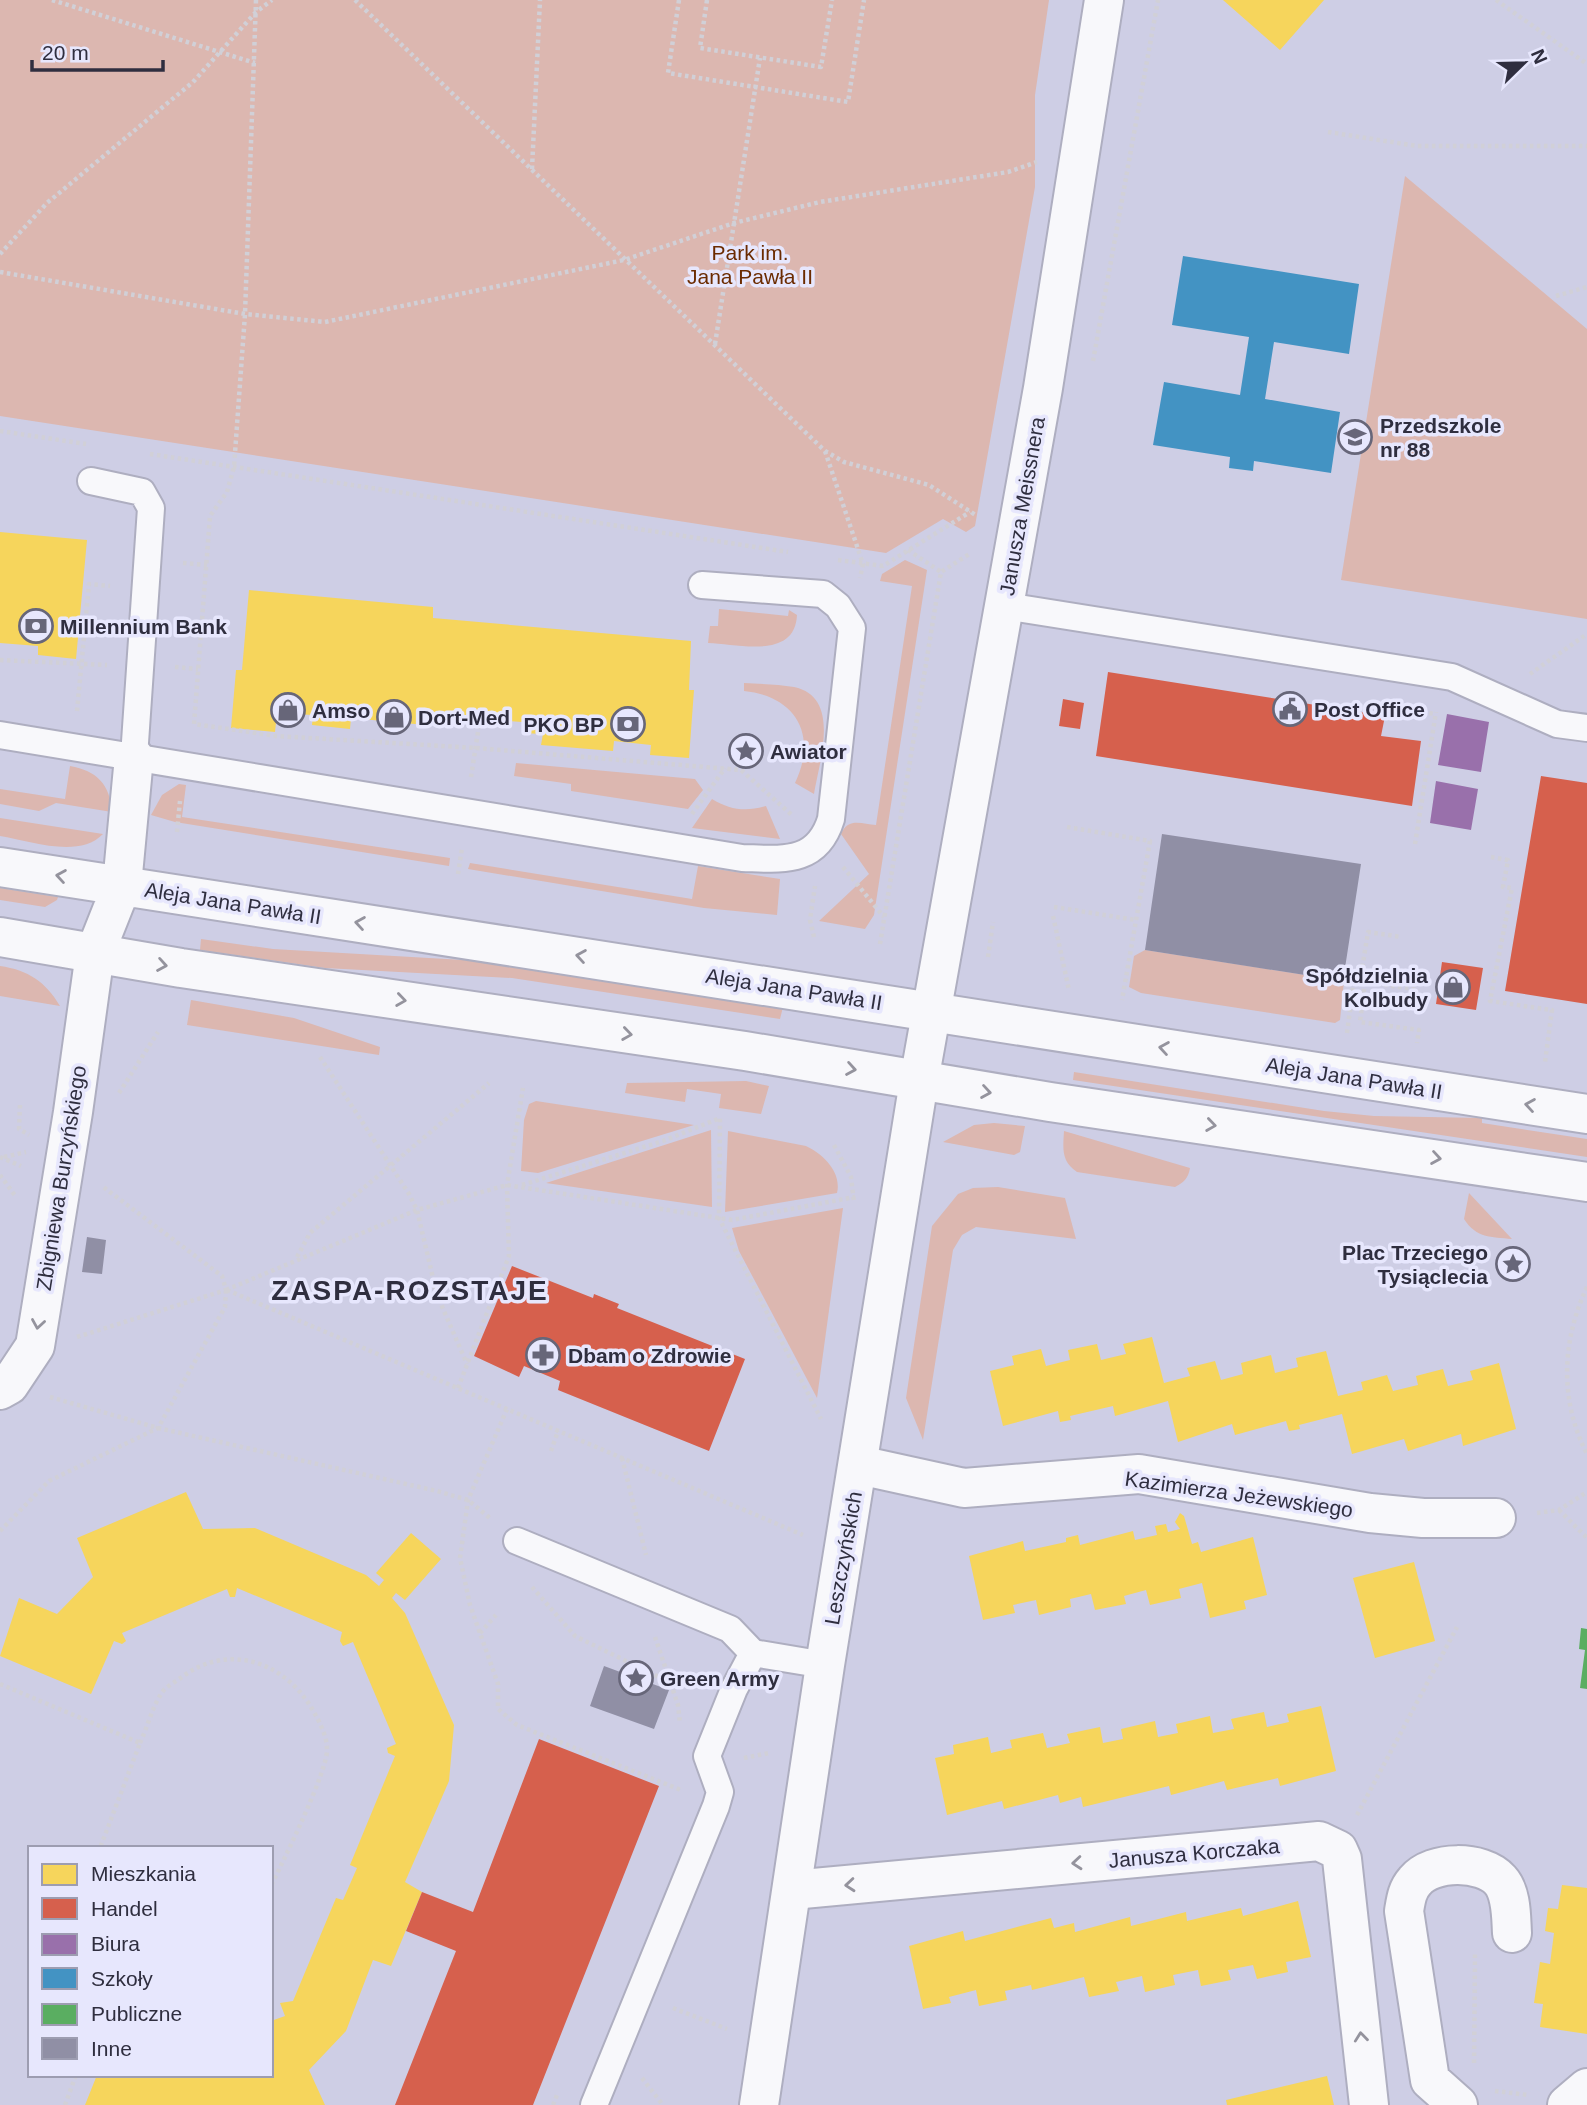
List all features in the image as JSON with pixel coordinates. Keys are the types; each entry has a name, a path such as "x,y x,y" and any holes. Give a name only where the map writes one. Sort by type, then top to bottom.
{"street":[{"name":"Janusza Meissnera","path":"934,1011 1005,606 1104,0"},
{"name":"Zbigniewa Burzyńskiego","path":"4,1387 35,1346 73,1112 95,953 122,885 134,757"},
{"name":"Aleja Jana Pawła II","path":"0,867 1587,1114"},
{"path":"0,937 745,1051 919,1081 1587,1182"},
{"name":"Leszczyńskich","path":"759,2105 825,1665 919,1081 934,1011"},
{"name":"Kazimierza Jeżewskiego","path":"859,1465 964,1488 1139,1474 1370,1513 1423,1518 1496,1518"},
{"name":"Janusza Korczaka","path":"792,1890 1319,1841 1338,1850"},
{"path":"1338,1850 1342,1859 1368,2105"},
{"path":"1473,2090 1430,2080 1404,1911 1407,1894 1426,1871 1443,1866 1484,1870 1500,1880 1507,1895 1512,1933"},
{"path":"1555,2101 1587,2088"}],"lane":[{"path":"91,481 142,492 150,508 134,757"},
{"path":"0,734 742,858 790,860 806,853 821,840 831,819 852,628 838,606 823,594 702,585"},
{"path":"1005,606 1451,677 1557,724 1587,728"},
{"path":"517,1541 730,1629 753,1653 825,1665"},
{"path":"594,2105 716,1806 720,1792 707,1756 734,1689 753,1653"}],"path":[{"path":"52,0 255,63"},
{"path":"256,0 245,314 234,467 227,492 210,516 194,724 276,736 740,770 821,840 884,917"},
{"path":"0,254 47,204 193,82 256,12 272,0"},
{"path":"355,0 825,450 845,461 929,485 980,518"},
{"path":"532,169 540,0"},
{"path":"679,0 668,73 848,102 864,0"},
{"path":"707,0 700,48 821,67 832,0"},
{"path":"1092,368 1158,0"},
{"path":"1496,0 1587,64"},
{"path":"715,344 760,58"},
{"path":"1328,132 1417,146 1587,146"},
{"path":"0,272 245,314 325,323 624,260 734,223 820,202 1008,172 1045,159"},
{"path":"1556,296 1587,287"},
{"path":"0,431 96,446"},
{"path":"825,450 863,564"},
{"path":"138,452 794,553"},
{"path":"835,559 883,566 970,512"},
{"path":"908,550 941,572"},
{"path":"880,944 941,572 972,552"},
{"path":"73,747 89,584 146,589"},
{"path":"1520,680 1587,635"},
{"path":"0,660 81,665"},
{"path":"1385,706 1435,714"},
{"path":"1415,844 1437,706"},
{"path":"668,846 725,768"},
{"path":"1068,827 1150,841 1122,1000"},
{"path":"1491,857 1508,860 1503,887 1512,888 1490,1001 1552,1010 1545,1062"},
{"path":"458,874 460,861"},
{"path":"1054,907 1136,920"},
{"path":"1053,916 1070,993"},
{"path":"1401,937 1368,932 1360,1022 1419,1030 1417,1043"},
{"path":"1347,1033 1354,981 1419,990"},
{"path":"113,1106 158,1032"},
{"path":"320,1057 392,1164 417,1210 437,1294 467,1364"},
{"path":"296,1258 310,1233 489,1083"},
{"path":"458,1388 509,1256 507,1185 523,1088"},
{"path":"521,1185 663,1141 720,1118 719,1218 821,1419"},
{"path":"4,1157 37,1149"},
{"path":"0,1531 49,1481 158,1428 225,1307 226,1290 222,1276 92,1177"},
{"path":"65,1341 226,1290 296,1258 417,1210 507,1185 521,1185 732,1220 855,1197"},
{"path":"1587,1287 1573,1317 1565,1374 1575,1431 1587,1454"},
{"path":"226,1290 803,1535"},
{"path":"4,1387 158,1428 468,1500 517,1541"},
{"path":"507,1409 468,1500 460,1558 480,1634 498,1684 498,1709 517,1725 681,1790"},
{"path":"551,1451 558,1431"},
{"path":"1587,1492 1559,1510 1587,1538"},
{"path":"525,1579 575,1636 670,1683"},
{"path":"480,1634 495,1615"},
{"path":"1338,1850 1457,1627"},
{"path":"101,1846 161,1693 193,1669 222,1660 244,1659 290,1679 309,1702 320,1724 327,1750 312,1793 273,1881"},
{"path":"0,1684 140,1743"},
{"path":"1475,1951 1473,2090 1555,2101"},
{"path":"638,1995 727,2029"},
{"path":"65,2105 75,2077"}],"green space":[{"name":"Park im. Jana Pawła II","path":"0,0 1049,0 1035,95 1035,187 975,526 966,532 943,519 886,553 0,416"},
{"path":"1405,176 1587,329 1587,619 1341,580"},
{"path":"905,560 927,570 874,915 865,929 819,921 869,874 841,834 851,823 876,825 912,586 880,581 882,574"},
{"path":"719,609 788,616 789,610 797,615 794,629 776,644 749,646 708,643 710,626 718,626"},
{"path":"744,683 794,687 809,693 818,703 824,732 814,794 795,783 802,765 804,749 803,734 798,721 777,701 762,694 744,691"},
{"path":"516,763 695,779 703,790 688,809 571,791 571,784 514,776"},
{"path":"70,766 88,771 100,780 111,802 112,812 56,803 39,811 0,804 0,789 65,799"},
{"path":"179,784 186,785 182,817 450,858 449,866 175,822 151,815 162,795"},
{"path":"712,799 738,809 766,806 780,839 692,828"},
{"path":"0,818 103,834 81,846 39,844 0,836"},
{"path":"470,863 692,899 698,866 780,879 777,915 704,908 468,869"},
{"path":"0,888 58,897 45,907 0,900"},
{"path":"201,939 273,949 481,961 783,1007 780,1019 512,978 325,968 200,950"},
{"path":"1145,950 1344,981 1340,1020 1335,1023 1141,993 1129,987 1134,956"},
{"path":"0,966 28,974 49,990 60,1006 0,996"},
{"path":"191,1000 294,1018 380,1047 379,1055 187,1025"},
{"path":"1074,1072 1324,1111 1374,1116 1482,1118 1482,1123 1587,1139 1587,1157 1073,1080"},
{"path":"746,1081 769,1086 761,1114 719,1108 721,1094 687,1089 685,1102 625,1093 627,1083"},
{"path":"536,1101 694,1125 538,1173 521,1171 524,1120 529,1104"},
{"path":"994,1123 1025,1126 1020,1152 1014,1155 943,1142 974,1125"},
{"path":"711,1130 712,1207 546,1183"},
{"path":"728,1131 812,1149 825,1159 834,1171 837,1193 725,1212"},
{"path":"1064,1131 1190,1168 1189,1172 1185,1180 1175,1187 1077,1172 1066,1159 1063,1149"},
{"path":"998,1187 1065,1198 1076,1239 976,1227 962,1235 953,1250 923,1440 906,1398 932,1226 958,1194 973,1188"},
{"path":"1469,1193 1512,1239 1485,1235 1469,1225 1464,1219"},
{"path":"843,1208 817,1398 739,1251 732,1228"}],"building: Mieszkania":[{"path":"1223,0 1324,0 1280,50"},
{"path":"0,532 87,540 76,659 38,655 38,646 0,643"},
{"path":"249,590 433,607 433,618 691,641 689,690 694,690 689,758 650,755 651,745 614,741 613,751 541,745 543,734 522,733 522,722 427,715 426,725 351,718 350,729 312,725 313,715 277,713 275,732 231,728 236,670 242,670"},
{"path":"1152,1337 1164,1383 1190,1376 1187,1368 1215,1361 1221,1380 1243,1374 1241,1363 1271,1355 1275,1373 1298,1367 1296,1358 1326,1351 1338,1396 1363,1390 1361,1382 1387,1375 1393,1391 1418,1385 1416,1376 1443,1369 1448,1386 1473,1380 1470,1371 1499,1363 1516,1429 1463,1446 1461,1434 1408,1451 1404,1439 1352,1454 1342,1414 1299,1425 1300,1429 1289,1431 1286,1421 1235,1435 1232,1424 1178,1442 1168,1401 1115,1416 1113,1406 1070,1416 1071,1420 1060,1422 1058,1411 1003,1426 990,1371 1014,1365 1012,1356 1041,1349 1046,1366 1070,1360 1068,1350 1097,1344 1101,1360 1126,1354 1123,1344"},
{"path":"186,1492 203,1529 255,1528 366,1575 379,1586 384,1580 376,1573 411,1533 441,1559 405,1600 396,1593 392,1598 405,1613 454,1725 449,1781 405,1882 422,1892 391,1966 373,1960 346,2031 309,2070 325,2105 85,2105 96,2077 273,2077 273,2020 285,2016 280,2003 293,2001 336,1898 343,1900 357,1868 350,1865 395,1756 388,1753 387,1748 396,1744 353,1642 343,1646 340,1641 342,1632 237,1588 235,1597 230,1597 227,1589 122,1633 126,1641 122,1644 114,1641 91,1694 0,1656 19,1598 57,1614 93,1577 77,1538"},
{"path":"1180,1513 1184,1516 1192,1544 1198,1542 1201,1552 1253,1537 1267,1595 1244,1601 1246,1609 1210,1618 1202,1583 1179,1589 1181,1598 1150,1605 1146,1590 1124,1596 1126,1604 1095,1610 1091,1594 1070,1599 1071,1607 1039,1615 1036,1600 1013,1605 1015,1613 983,1620 969,1556 1023,1541 1025,1551 1066,1542 1066,1538 1078,1535 1080,1545 1133,1531 1135,1540 1157,1535 1155,1526 1166,1524 1168,1532 1180,1529 1175,1522"},
{"path":"1414,1562 1435,1641 1375,1658 1353,1578"},
{"path":"1321,1706 1336,1771 1280,1786 1278,1778 1227,1790 1224,1781 1171,1795 1169,1786 1083,1807 1081,1797 1060,1803 1058,1795 1004,1809 1002,1801 947,1815 935,1758 954,1754 953,1745 988,1737 991,1753 1012,1748 1010,1740 1043,1733 1047,1748 1070,1743 1067,1734 1100,1727 1103,1743 1123,1739 1121,1729 1155,1721 1158,1737 1178,1733 1176,1724 1210,1716 1213,1733 1234,1729 1231,1719 1264,1712 1267,1727 1289,1722 1287,1714"},
{"path":"1562,1885 1587,1888 1587,2034 1540,2027 1543,2004 1534,2003 1540,1962 1550,1964 1554,1933 1545,1931 1548,1908 1558,1909"},
{"path":"1298,1901 1311,1957 1286,1962 1288,1972 1257,1979 1253,1965 1228,1970 1231,1980 1201,1986 1198,1970 1173,1975 1175,1985 1145,1992 1142,1976 1116,1982 1119,1991 1089,1997 1084,1977 1032,1990 1031,1985 1005,1991 1007,2000 979,2006 976,1990 949,1997 951,2003 923,2009 909,1946 963,1931 965,1941 1051,1918 1054,1928 1074,1923 1075,1932 1130,1917 1131,1926 1186,1912 1187,1921 1241,1908 1243,1916"},
{"path":"1327,2076 1334,2105 1227,2105 1226,2100"}],"building: Handel":[{"path":"1108,672 1385,716 1381,736 1421,741 1412,806 1096,756"},
{"path":"1063,699 1084,703 1080,729 1059,726"},
{"path":"1541,776 1587,783 1587,1004 1505,991"},
{"path":"1442,962 1483,968 1476,1010 1436,1004"},
{"path":"512,1266 593,1298 594,1294 619,1304 617,1308 745,1359 709,1451 558,1390 560,1381 524,1366 519,1377 474,1356"},
{"path":"539,1739 659,1786 533,2105 395,2105 456,1951 406,1931 422,1892 473,1912"}],"building: Biura":[{"path":"1447,714 1489,722 1481,772 1438,765"},
{"path":"1436,781 1478,789 1471,830 1430,823"}],"building: Szkoły":[{"path":"1183,256 1359,284 1349,354 1274,342 1265,399 1340,412 1331,473 1254,461 1253,471 1229,468 1230,457 1153,445 1164,382 1240,395 1249,337 1172,325"}],"building: Publiczne":[{"path":"1581,1628 1587,1629 1587,1689 1580,1688 1585,1650 1579,1649"}],"building: Inne":[{"path":"1162,834 1361,864 1343,981 1145,950"},
{"path":"87,1237 106,1240 102,1274 82,1272"},
{"path":"604,1666 669,1690 654,1729 590,1706"}],"place":[{"name":"Przedszkole nr 88","path":"1355,437"},
{"name":"Millennium Bank","path":"36,626"},
{"name":"Post Office","path":"1290,709"},
{"name":"Amso","path":"288,710"},
{"name":"Dort-Med","path":"394,717"},
{"name":"PKO BP","path":"628,724"},
{"name":"Awiator","path":"746,751"},
{"name":"Spółdzielnia Kolbudy","path":"1453,987"},
{"name":"Plac Trzeciego Tysiąclecia","path":"1513,1264"},
{"name":"Dbam o Zdrowie","path":"543,1355"},
{"name":"Green Army","path":"636,1678"}],"district":[{"name":"ZASPA-ROZSTAJE","path":"410,1290"}]}
